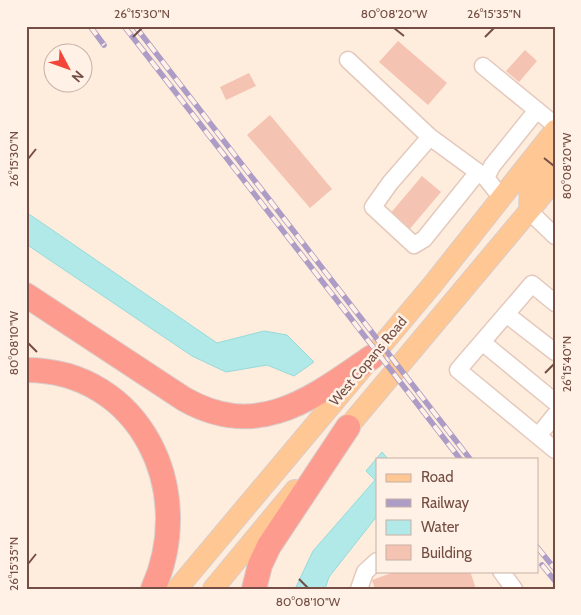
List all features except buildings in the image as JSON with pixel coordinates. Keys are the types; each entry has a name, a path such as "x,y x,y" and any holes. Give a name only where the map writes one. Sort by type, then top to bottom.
{"highway":[{"path":"26,295 184,399 205,409 227,415 258,416 285,410 315,396 372,357"},
{"path":"26,370 64,374 98,386 122,405 144,435 160,468 168,506 167,541 161,569 153,589"},
{"path":"254,589 260,565 269,546 348,427"}],"main road":[{"name":"West Copans Road","path":"177,589 372,357 555,130"},
{"path":"529,211 530,186 555,154"},
{"name":"West Copans Road","path":"213,589 555,180"},
{"path":"446,311 457,281 508,216 508,206 501,197"}],"lane":[{"path":"348,60 430,137 482,175 501,197"},
{"path":"483,66 555,125"},
{"path":"430,137 390,183 373,207 414,245 424,239 492,166 537,110"},
{"path":"529,211 555,236"},
{"path":"555,304 532,284 458,370 555,450"},
{"path":"506,314 555,352"},
{"path":"482,342 555,402"},
{"path":"538,436 555,415"},
{"path":"359,589 365,572 376,562"},
{"path":"502,572 514,589"}],"water":[{"path":"26,212 217,343 264,331 287,335 314,362 294,376 267,365 226,372 192,356 26,244"},
{"path":"382,452 387,458 377,458"},
{"path":"376,459 376,517 329,577 325,589 295,589 313,551 375,480 366,471"}],"railway":[{"path":"90,26 104,45"},
{"path":"124,26 459,458"},
{"path":"135,26 469,458"},
{"path":"538,548 555,569"},
{"path":"542,565 555,581"}]}
